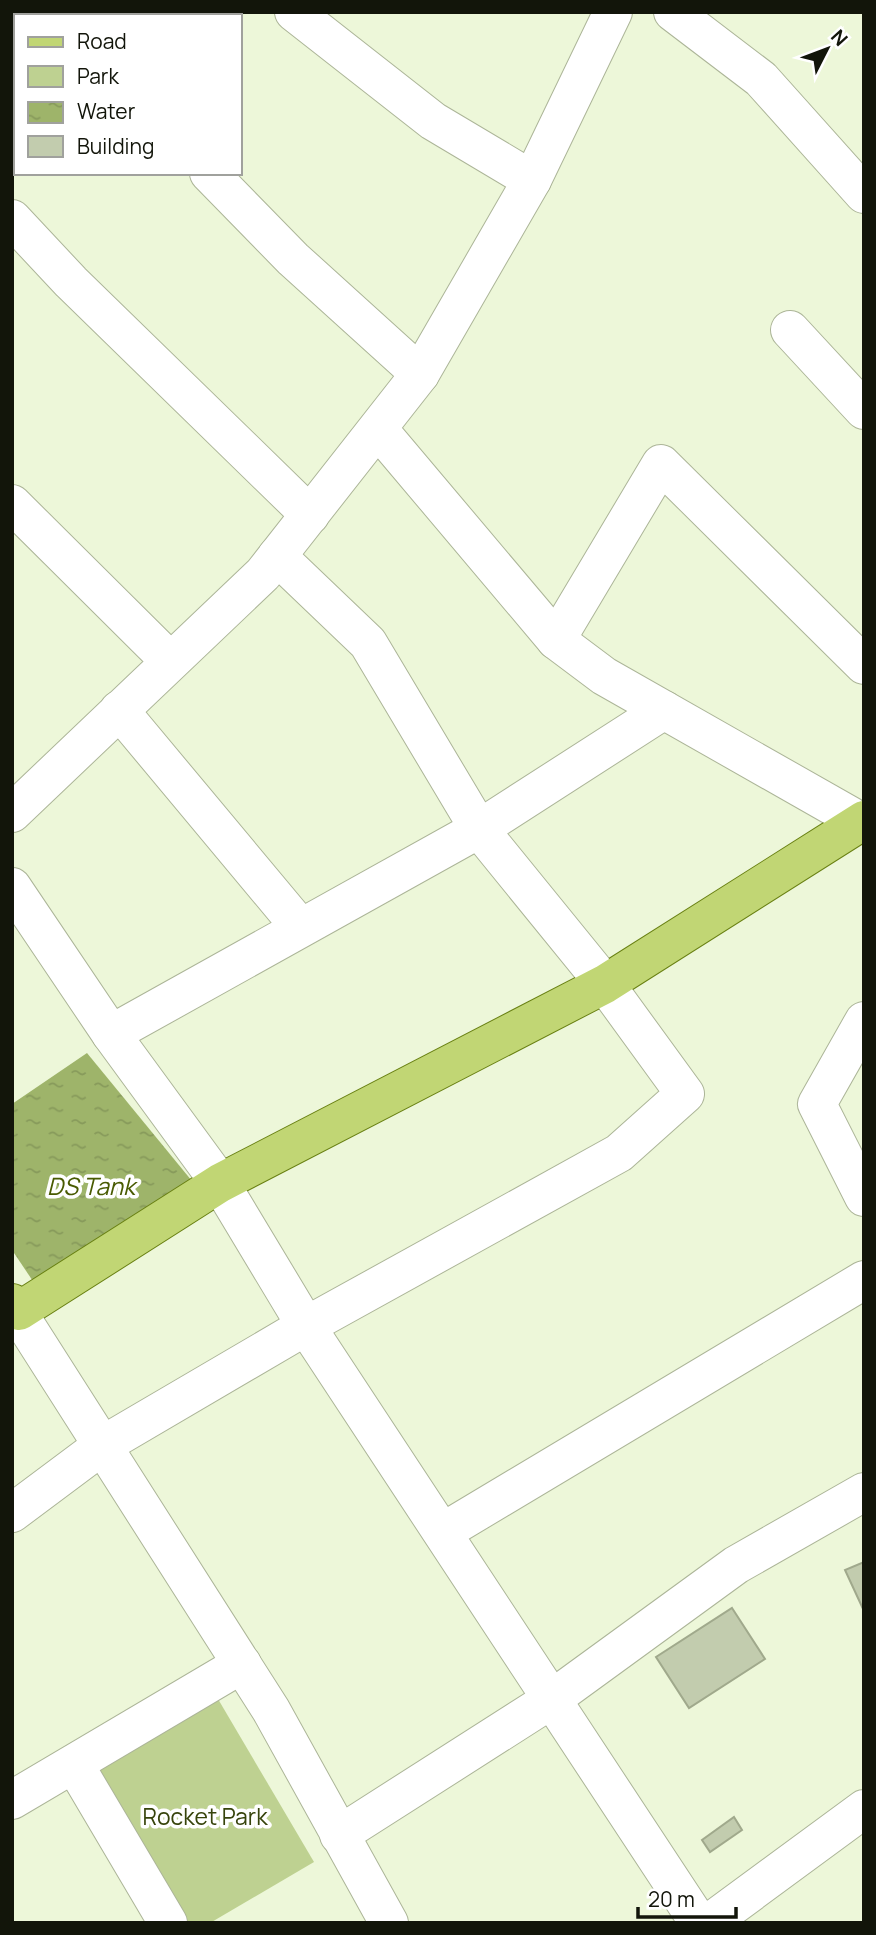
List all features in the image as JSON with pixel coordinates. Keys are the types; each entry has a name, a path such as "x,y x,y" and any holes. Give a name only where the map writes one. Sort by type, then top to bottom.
{"main road":[{"path":"14,1309 220,1182 606,984 863,821"}],"street":[{"path":"294,12 433,121 532,180"},
{"path":"12,813 263,574 420,374 532,180 614,12"},
{"path":"673,12 761,79 864,194"},
{"path":"211,175 293,259 420,374"},
{"path":"12,219 71,282 310,515"},
{"path":"790,330 864,410"},
{"path":"378,429 556,640 604,676 863,821"},
{"path":"556,640 660,464 864,665"},
{"path":"12,504 170,662"},
{"path":"12,1513 103,1445 306,1326 619,1153 685,1094 606,984 479,829 368,643 277,556"},
{"path":"119,710 300,927"},
{"path":"111,1034 479,829 664,710"},
{"path":"12,887 111,1034 220,1182 306,1326 699,1923"},
{"path":"864,1021 817,1104 864,1197"},
{"path":"443,1532 864,1280"},
{"path":"14,1309 271,1710 389,1923"},
{"path":"339,1835 552,1699 736,1565 864,1492"},
{"path":"12,1800 242,1664"},
{"path":"75,1764 168,1923"},
{"path":"709,1923 864,1809"}],"green space":[{"name":"Rocket Park","path":"218,1699 314,1862 210,1923 186,1923 96,1771"}],"water":[{"name":"DS Tank","path":"87,1053 210,1203 51,1308 12,1250 12,1104"}],"building":[{"path":"864,1562 864,1611 845,1570"},
{"path":"732,1608 765,1659 689,1708 656,1657"},
{"path":"734,1817 742,1830 710,1852 702,1840"}]}
